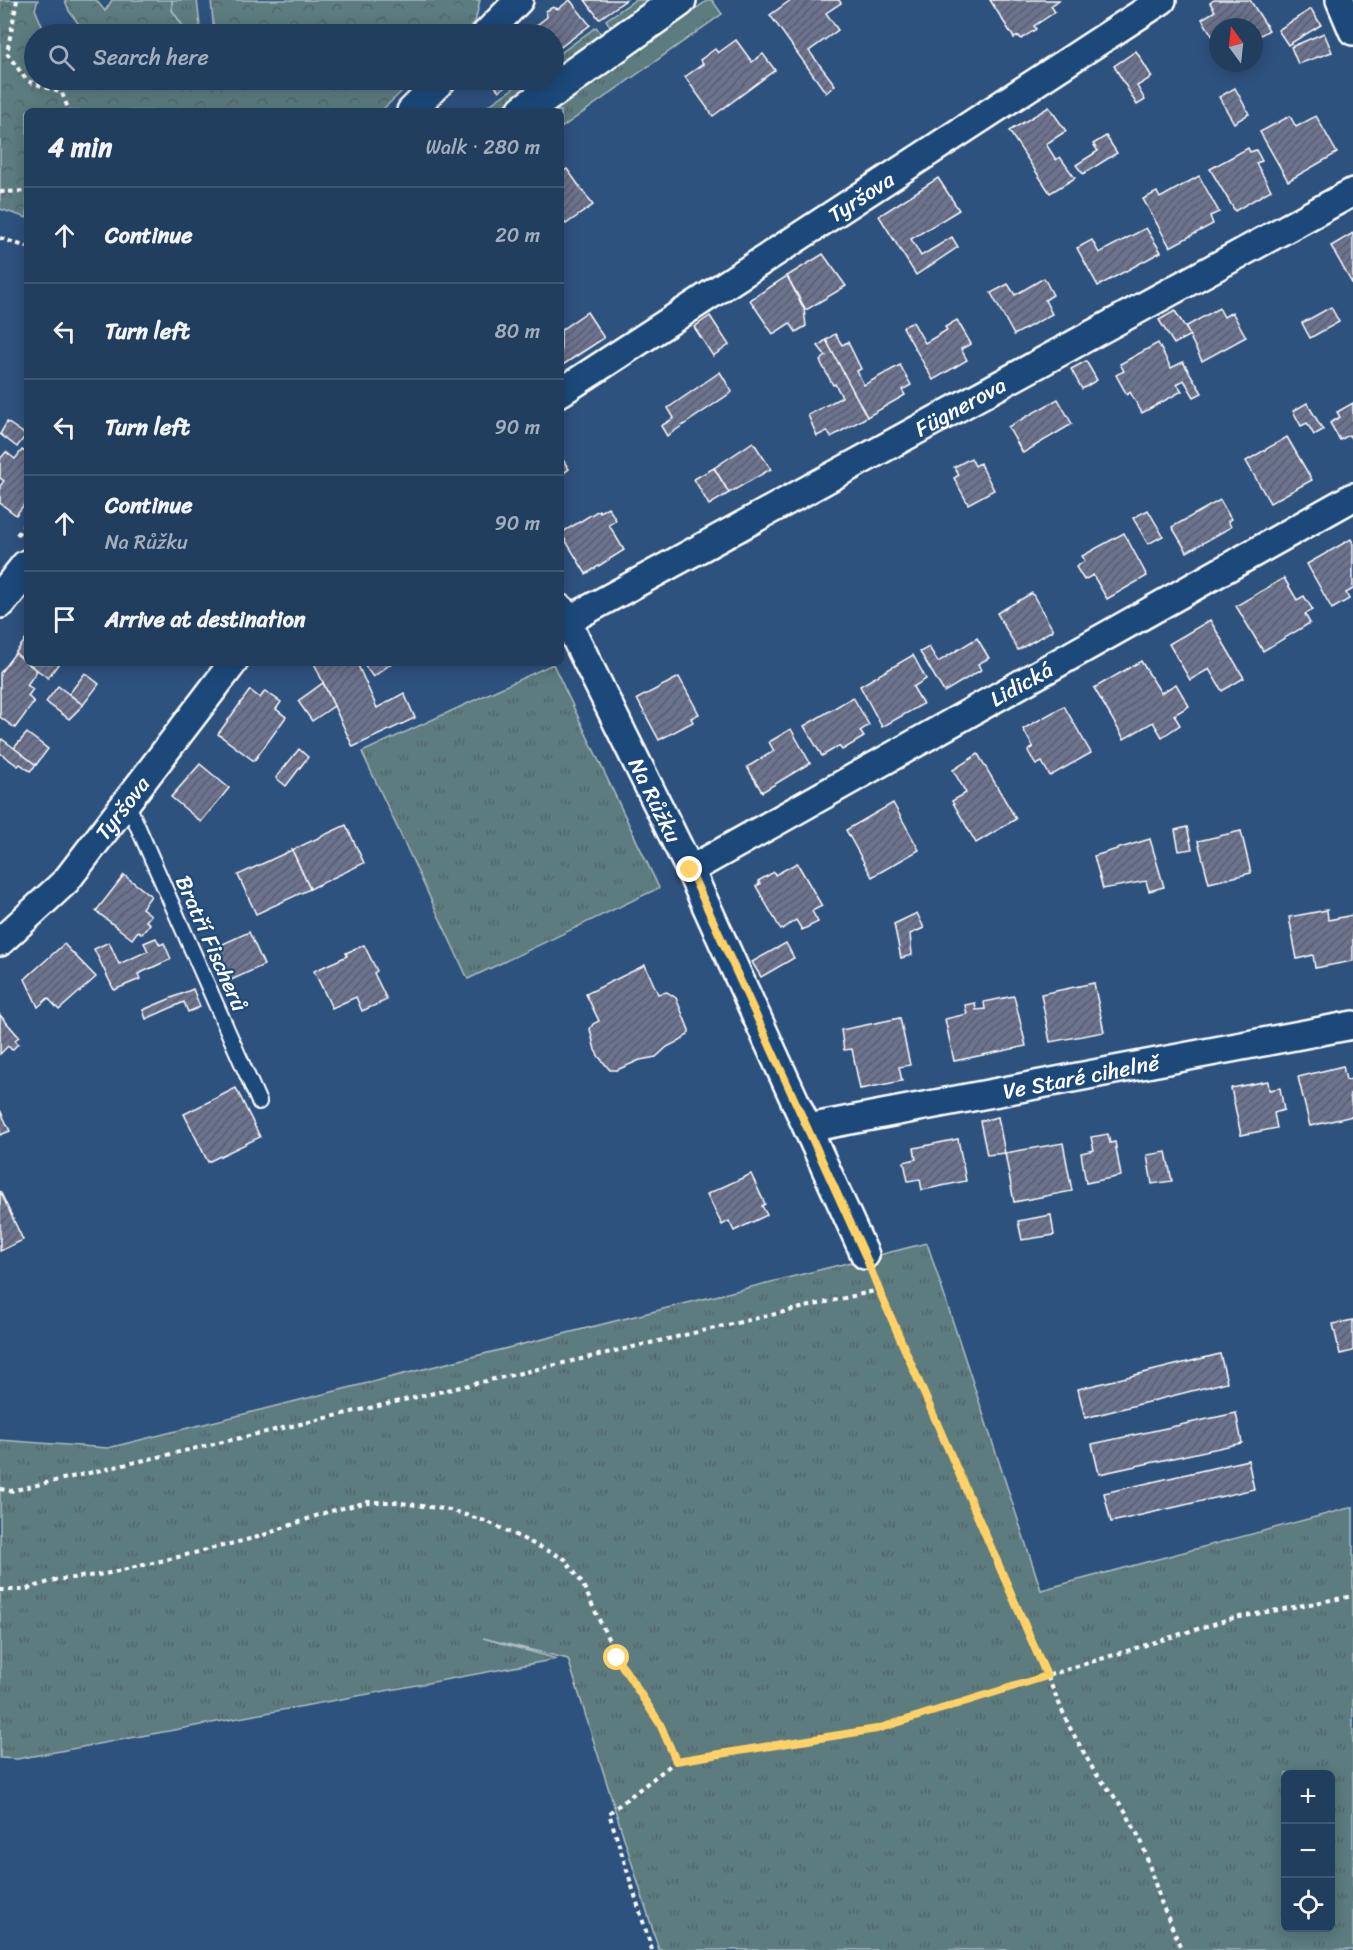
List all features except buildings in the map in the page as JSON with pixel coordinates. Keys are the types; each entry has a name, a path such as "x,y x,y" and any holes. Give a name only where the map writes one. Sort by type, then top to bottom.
{"street":[{"path":"496,24 519,0"},
{"path":"564,82 679,0"},
{"name":"Tyršova","path":"564,390 1162,0"},
{"path":"1340,0 1353,30"},
{"path":"414,108 432,90"},
{"path":"528,108 553,90"},
{"name":"Fügnerova","path":"564,615 1353,192"},
{"name":"Lidická","path":"690,870 1353,497"},
{"path":"0,601 24,571"},
{"name":"Na Růžku","path":"564,615 690,870 865,1255"},
{"name":"Tyršova","path":"0,942 66,881 231,666"},
{"name":"Ve Staré cihelně","path":"808,1128 1353,1025"}],"lane":[{"name":"Bratří Fischerů","path":"126,800 259,1102"}],"path":[{"path":"17,0 6,53 24,77"},
{"path":"53,90 62,93 68,108"},
{"path":"0,192 24,191"},
{"path":"0,238 24,246"},
{"path":"865,1255 1069,1726 1094,1772 1124,1809 1142,1843 1161,1902 1182,1950"},
{"path":"0,1489 11,1491 879,1290"},
{"path":"0,1590 24,1590 55,1580 105,1574 174,1558 258,1537 327,1512 368,1502 395,1502 450,1510 488,1522 564,1559 582,1583 617,1658 660,1724 676,1761"},
{"path":"652,1950 609,1813 676,1761 877,1729 1229,1619 1353,1596"}],"green space":[{"path":"0,0 38,0 35,9 41,24 24,24 24,90 403,90 384,108 24,108 24,217 0,209"},
{"path":"65,0 96,0 105,11 112,0 172,0 172,10 181,24 79,24 69,11"},
{"path":"172,0 197,0 200,24 181,24 172,10"},
{"path":"211,0 480,0 473,24 213,24"},
{"path":"635,0 651,0 611,28 606,20"},
{"path":"708,0 712,0 722,14 564,126 564,108 556,108"},
{"path":"596,27 602,35 564,63 564,51"},
{"path":"511,90 525,90 500,108 485,108"},
{"path":"549,666 554,666 659,888 468,979 362,752"},
{"path":"927,1243 1041,1590 1353,1507 1353,1950 659,1950 568,1659 483,1638 557,1659 17,1759 0,1758 0,1440 108,1448"}],"route":[{"path":"617,1658 660,1724 676,1761 877,1729 1047,1676 865,1255 690,870"}]}
